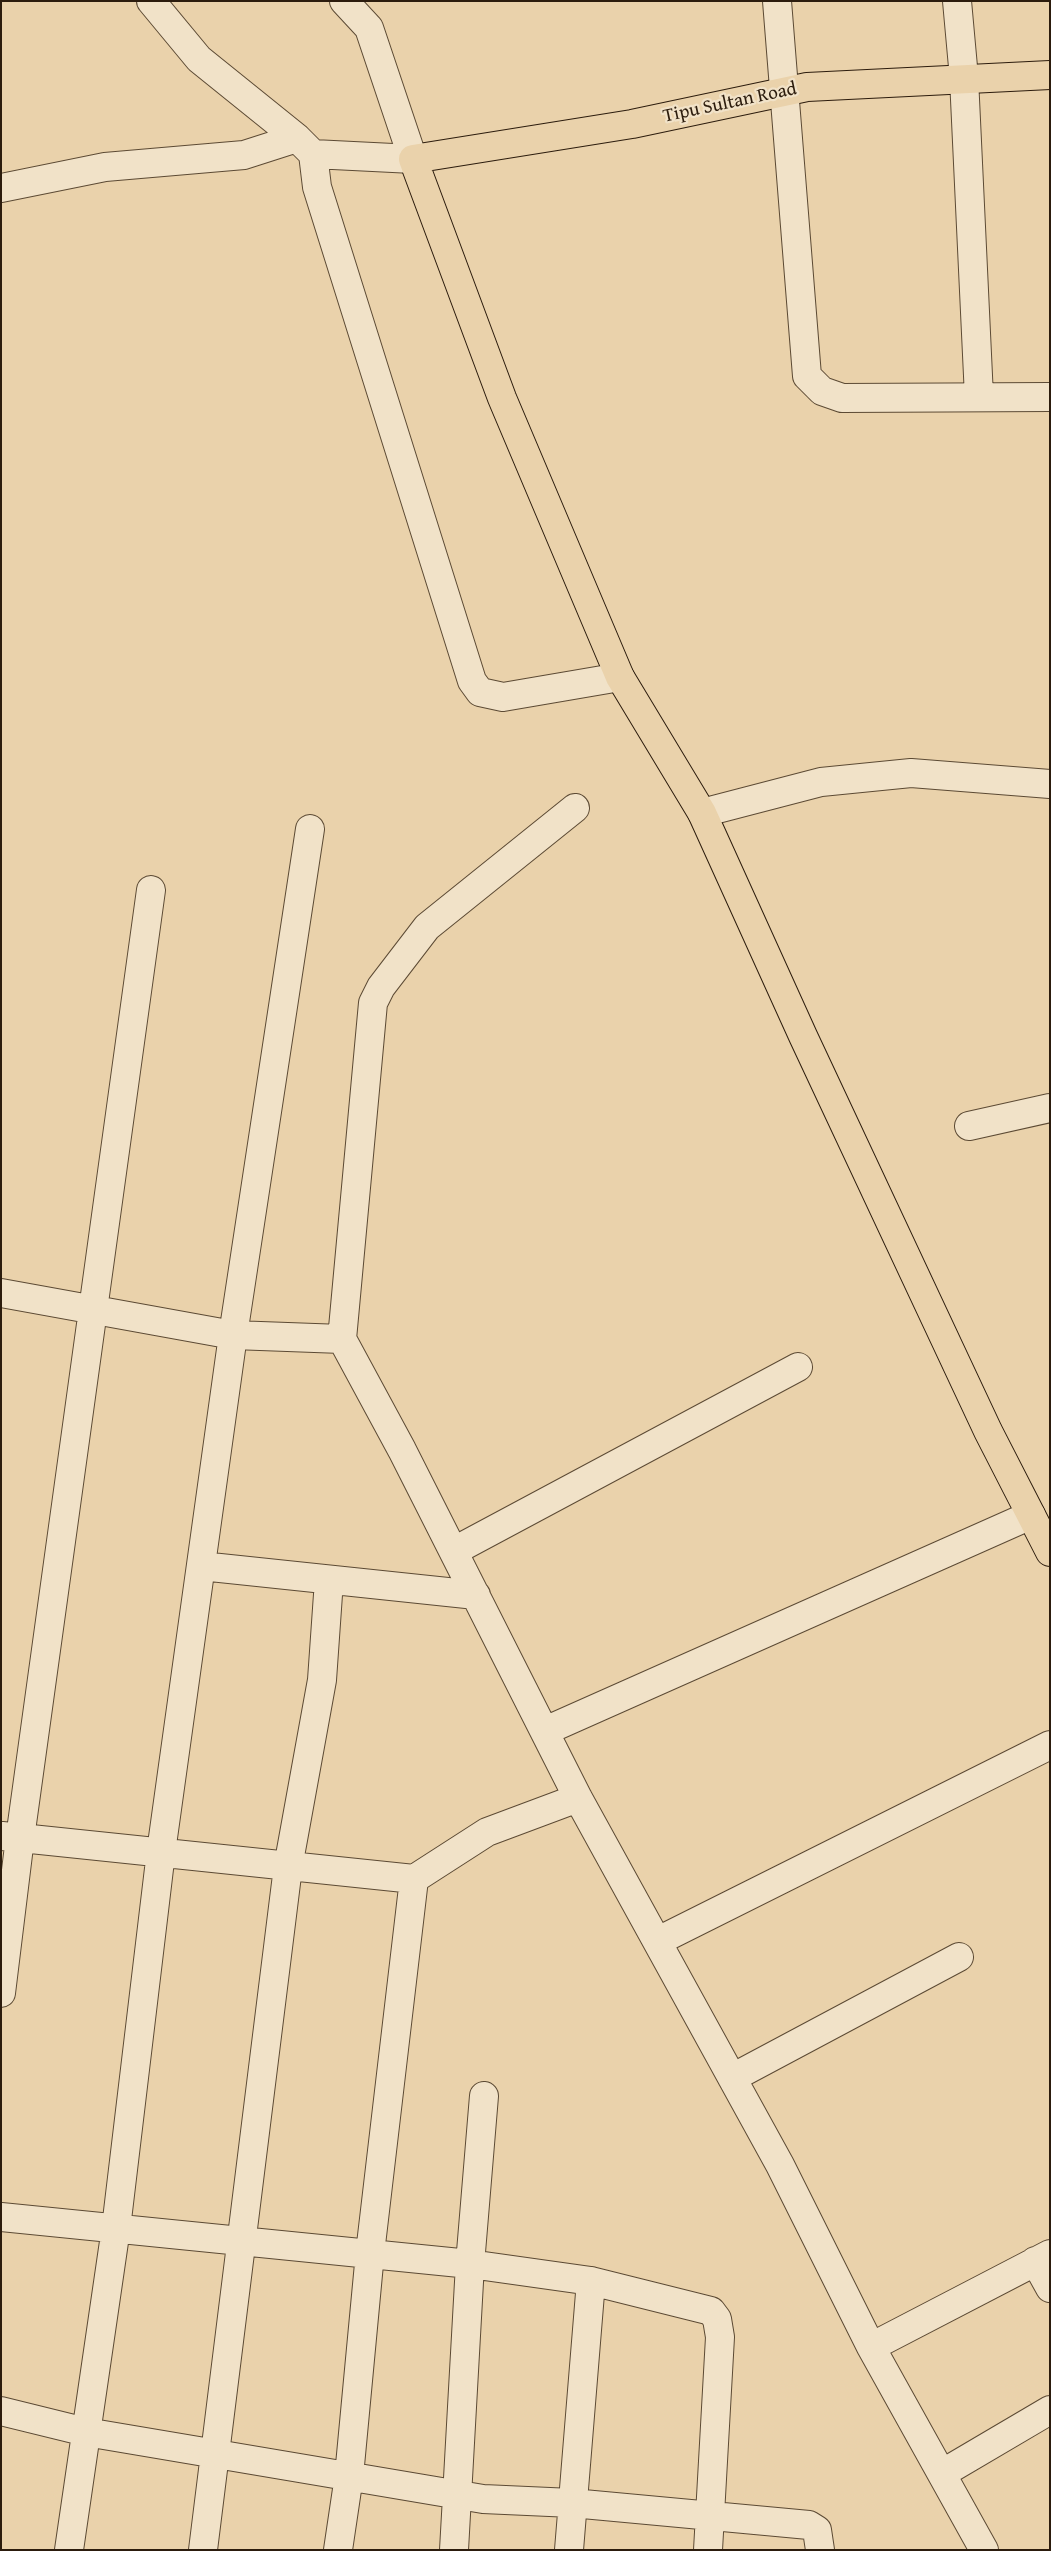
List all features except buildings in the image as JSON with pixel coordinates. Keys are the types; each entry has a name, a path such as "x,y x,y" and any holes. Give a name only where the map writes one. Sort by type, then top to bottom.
{"main road":[{"name":"Tipu Sultan Road","path":"413,159 632,124 807,87 1050,75"},
{"path":"413,159 502,398 620,676 702,813 803,1036 975,1404 1050,1552"}],"street":[{"path":"150,1 199,59 305,146 472,681 480,692 503,698 620,676"},
{"path":"1,188 105,166 244,155 305,146 413,159 369,28 344,1"},
{"path":"777,1 807,376 822,391 842,398 1050,397"},
{"path":"957,1 964,78 979,397"},
{"path":"702,813 822,782 911,773 1050,784"},
{"path":"575,808 427,927 380,987 373,1003 342,1339 454,1551 578,1798 780,2165 871,2347 943,2473 984,2550"},
{"path":"69,2550 116,2228 161,1852 201,1566 310,828"},
{"path":"1,1993 11,1837 93,1308 151,890"},
{"path":"969,1126 1050,1108"},
{"path":"1,1293 93,1308 234,1335 342,1339"},
{"path":"454,1551 798,1367"},
{"path":"545,1731 1031,1515"},
{"path":"201,1566 476,1595"},
{"path":"203,2550 288,1867 322,1680 329,1580"},
{"path":"658,1941 1050,1745"},
{"path":"11,1837 414,1879 487,1832 578,1798"},
{"path":"338,2550 349,2476 370,2253 414,1879"},
{"path":"732,2078 959,1957"},
{"path":"454,2550 470,2264 484,2096"},
{"path":"1,2217 470,2264 592,2281 711,2311 717,2319 720,2337 708,2550"},
{"path":"871,2347 1042,2258 1050,2288"},
{"path":"569,2550 592,2281"},
{"path":"943,2473 1050,2410"},
{"path":"1,2411 86,2432 483,2499 572,2503 810,2526 817,2530 820,2550"}]}
